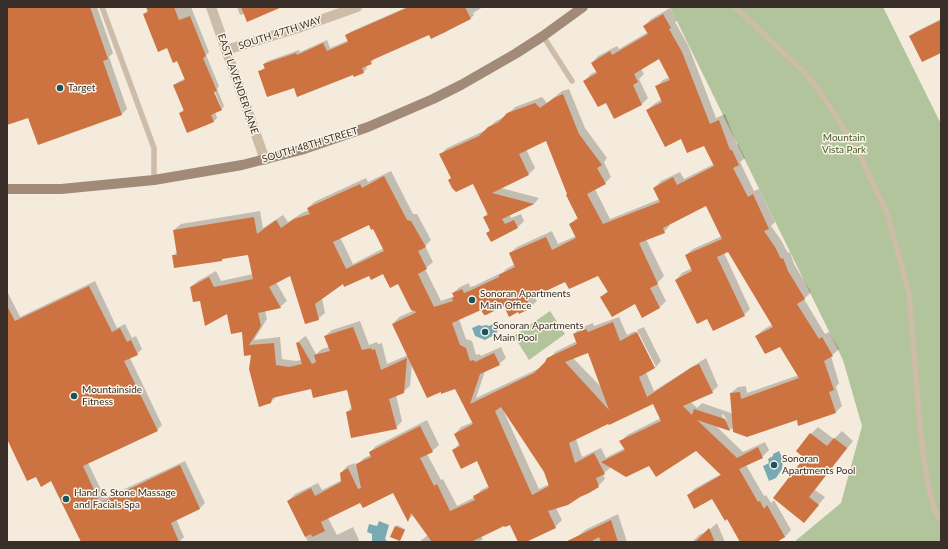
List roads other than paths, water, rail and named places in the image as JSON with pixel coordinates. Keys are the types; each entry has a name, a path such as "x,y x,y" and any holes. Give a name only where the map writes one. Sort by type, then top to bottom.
{"main road":[{"name":"SOUTH 48TH STREET","path":"7,190 68,188 154,180 211,171 265,160 301,150 368,127 420,105 461,85 543,36 583,7"}],"street":[{"name":"EAST LAVENDER LANE","path":"211,7 265,160"},
{"name":"SOUTH 47TH WAY","path":"226,50 298,28 357,7"}],"lane":[{"path":"102,7 154,148 154,180"},
{"path":"734,7 805,73 818,89 857,149 887,213 909,293 921,437 927,480 934,509 941,521"},
{"path":"543,36 572,81"}],"water":[{"name":"Sonoran Apartments Main Pool","path":"495,323 498,329 496,334 485,340 475,336 472,328 479,325 489,326"},
{"name":"Sonoran Apartments Pool","path":"779,451 783,459 782,469 776,478 769,481 763,466 769,463 768,459 773,456 773,454"},
{"path":"379,521 389,525 385,539 388,542 372,542 372,534 367,532 369,524 377,526"}],"place":[{"name":"Target","path":"60,88"},
{"name":"Sonoran Apartments Main Office","path":"472,300"},
{"name":"Sonoran Apartments Main Pool","path":"485,332"},
{"name":"Mountainside Fitness","path":"74,396"},
{"name":"Sonoran Apartments Pool","path":"774,465"},
{"name":"Hand & Stone Massage and Facials Spa","path":"66,499"}],"park label":[{"name":"Mountain Vista Park","path":"844,144"}]}
